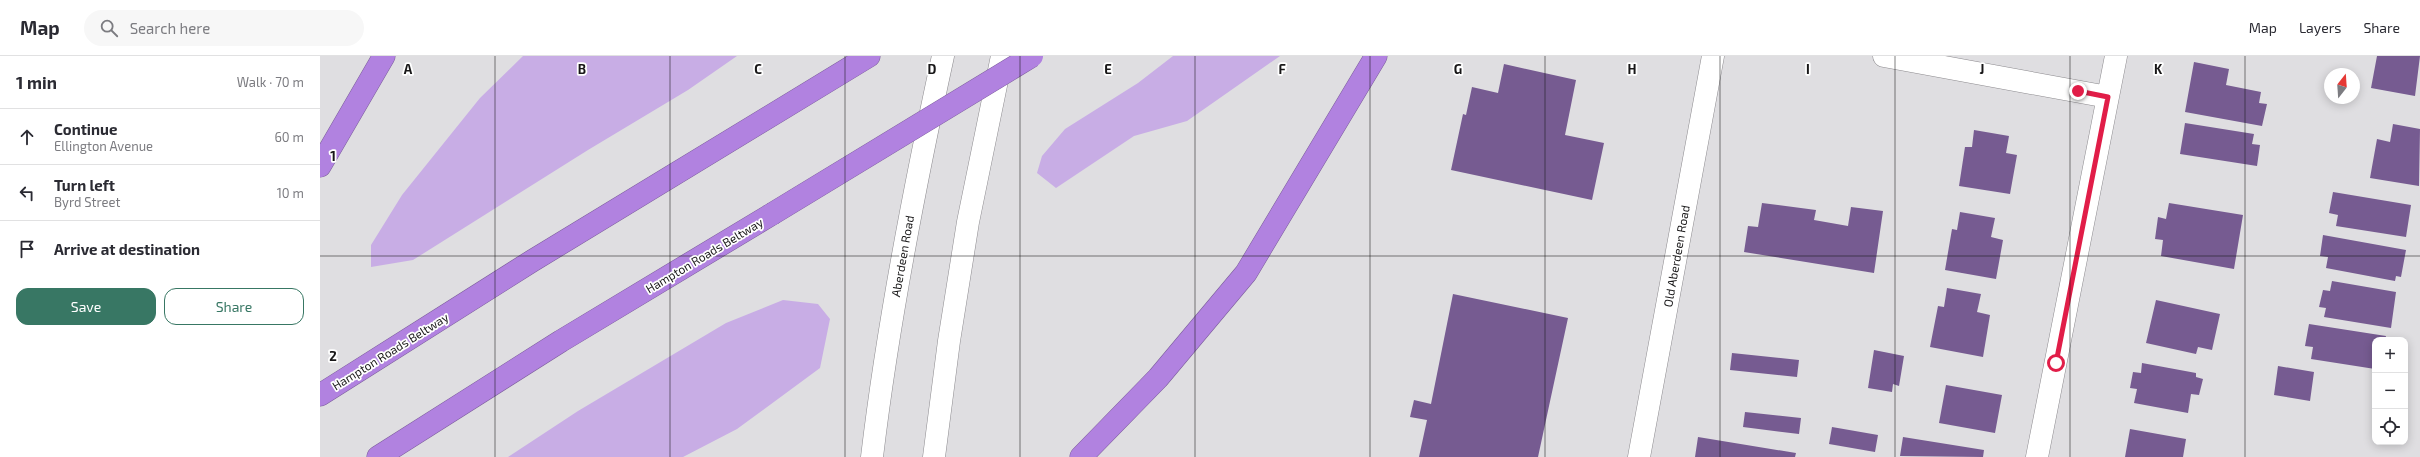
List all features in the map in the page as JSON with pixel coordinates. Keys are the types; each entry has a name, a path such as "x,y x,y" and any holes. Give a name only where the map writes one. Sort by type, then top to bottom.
{"highway":[{"path":"320,166 384,56"},
{"name":"Hampton Roads Beltway","path":"320,395 532,261 796,99 869,56"},
{"name":"Hampton Roads Beltway","path":"378,457 561,341 1032,56"},
{"path":"1081,457 1158,378 1246,273 1376,56"},
{"path":"1067,457 1096,440"}],"street":[{"name":"Aberdeen Road","path":"872,457 885,357 904,243 943,56"},
{"path":"934,457 949,341 968,222 1002,56"},
{"name":"Old Aberdeen Road","path":"1639,457 1713,56"},
{"path":"1884,56 2108,97"},
{"path":"2037,457 2116,56"}],"shaded area":[{"path":"523,56 737,56 688,90 588,150 413,260 371,267 371,245 402,195 480,98"},
{"path":"1173,56 1280,56 1187,121 1134,136 1056,188 1037,173 1042,156 1065,129 1138,83"},
{"path":"783,300 818,304 830,319 820,368 737,429 683,457 508,457 578,411 726,323"}],"building":[{"path":"2377,56 2420,56 2415,96 2371,88"},
{"path":"2194,62 2229,69 2226,85 2261,92 2259,103 2267,104 2262,126 2185,112"},
{"path":"1504,64 1576,80 1565,135 1604,143 1592,200 1451,170 1463,114 1466,115 1472,87 1498,93"},
{"path":"2185,123 2254,134 2252,144 2260,145 2257,166 2180,154"},
{"path":"2393,124 2420,129 2419,186 2370,178 2377,139 2390,142"},
{"path":"1974,130 2009,136 2006,153 2017,155 2010,194 1959,186 1965,147 1972,147"},
{"path":"2333,192 2411,205 2406,237 2336,226 2338,215 2329,213"},
{"path":"1762,203 1816,210 1814,220 1848,226 1851,207 1883,211 1874,273 1744,252 1748,226 1758,227"},
{"path":"2169,203 2243,215 2234,269 2161,256 2163,240 2155,239 2158,217 2166,219"},
{"path":"1960,212 1995,218 1991,237 2003,240 1996,279 1945,270 1952,229 1957,230"},
{"path":"2323,235 2406,250 2401,277 2396,276 2395,281 2326,268 2328,257 2320,256"},
{"path":"2332,281 2396,292 2391,328 2324,317 2326,308 2319,307 2323,290 2330,291"},
{"path":"1947,288 1981,294 1977,312 1990,315 1983,357 1930,347 1938,306 1944,307"},
{"path":"1453,294 1568,318 1538,457 1419,457 1427,420 1410,417 1414,400 1431,404"},
{"path":"2156,300 2220,314 2212,350 2198,347 2196,354 2146,343"},
{"path":"2309,324 2386,336 2372,337 2372,369 2311,359 2313,347 2305,346"},
{"path":"1874,350 1904,356 1899,386 1893,384 1892,392 1868,388"},
{"path":"1732,353 1799,360 1797,377 1730,370"},
{"path":"2142,363 2196,373 2196,377 2203,379 2199,395 2191,394 2188,413 2134,403 2137,389 2130,388 2133,372 2141,373"},
{"path":"2278,366 2314,372 2310,401 2274,395"},
{"path":"1946,385 2002,395 1995,433 1939,423"},
{"path":"1745,412 1801,418 1799,434 1743,427"},
{"path":"1832,427 1878,435 1875,452 1829,444"},
{"path":"2130,429 2186,439 2183,457 2125,457"},
{"path":"1698,437 1796,453 1795,457 1695,457"},
{"path":"1903,437 1984,450 1983,457 1900,456"}],"route":[{"path":"2056,363 2108,97 2078,91"}]}
